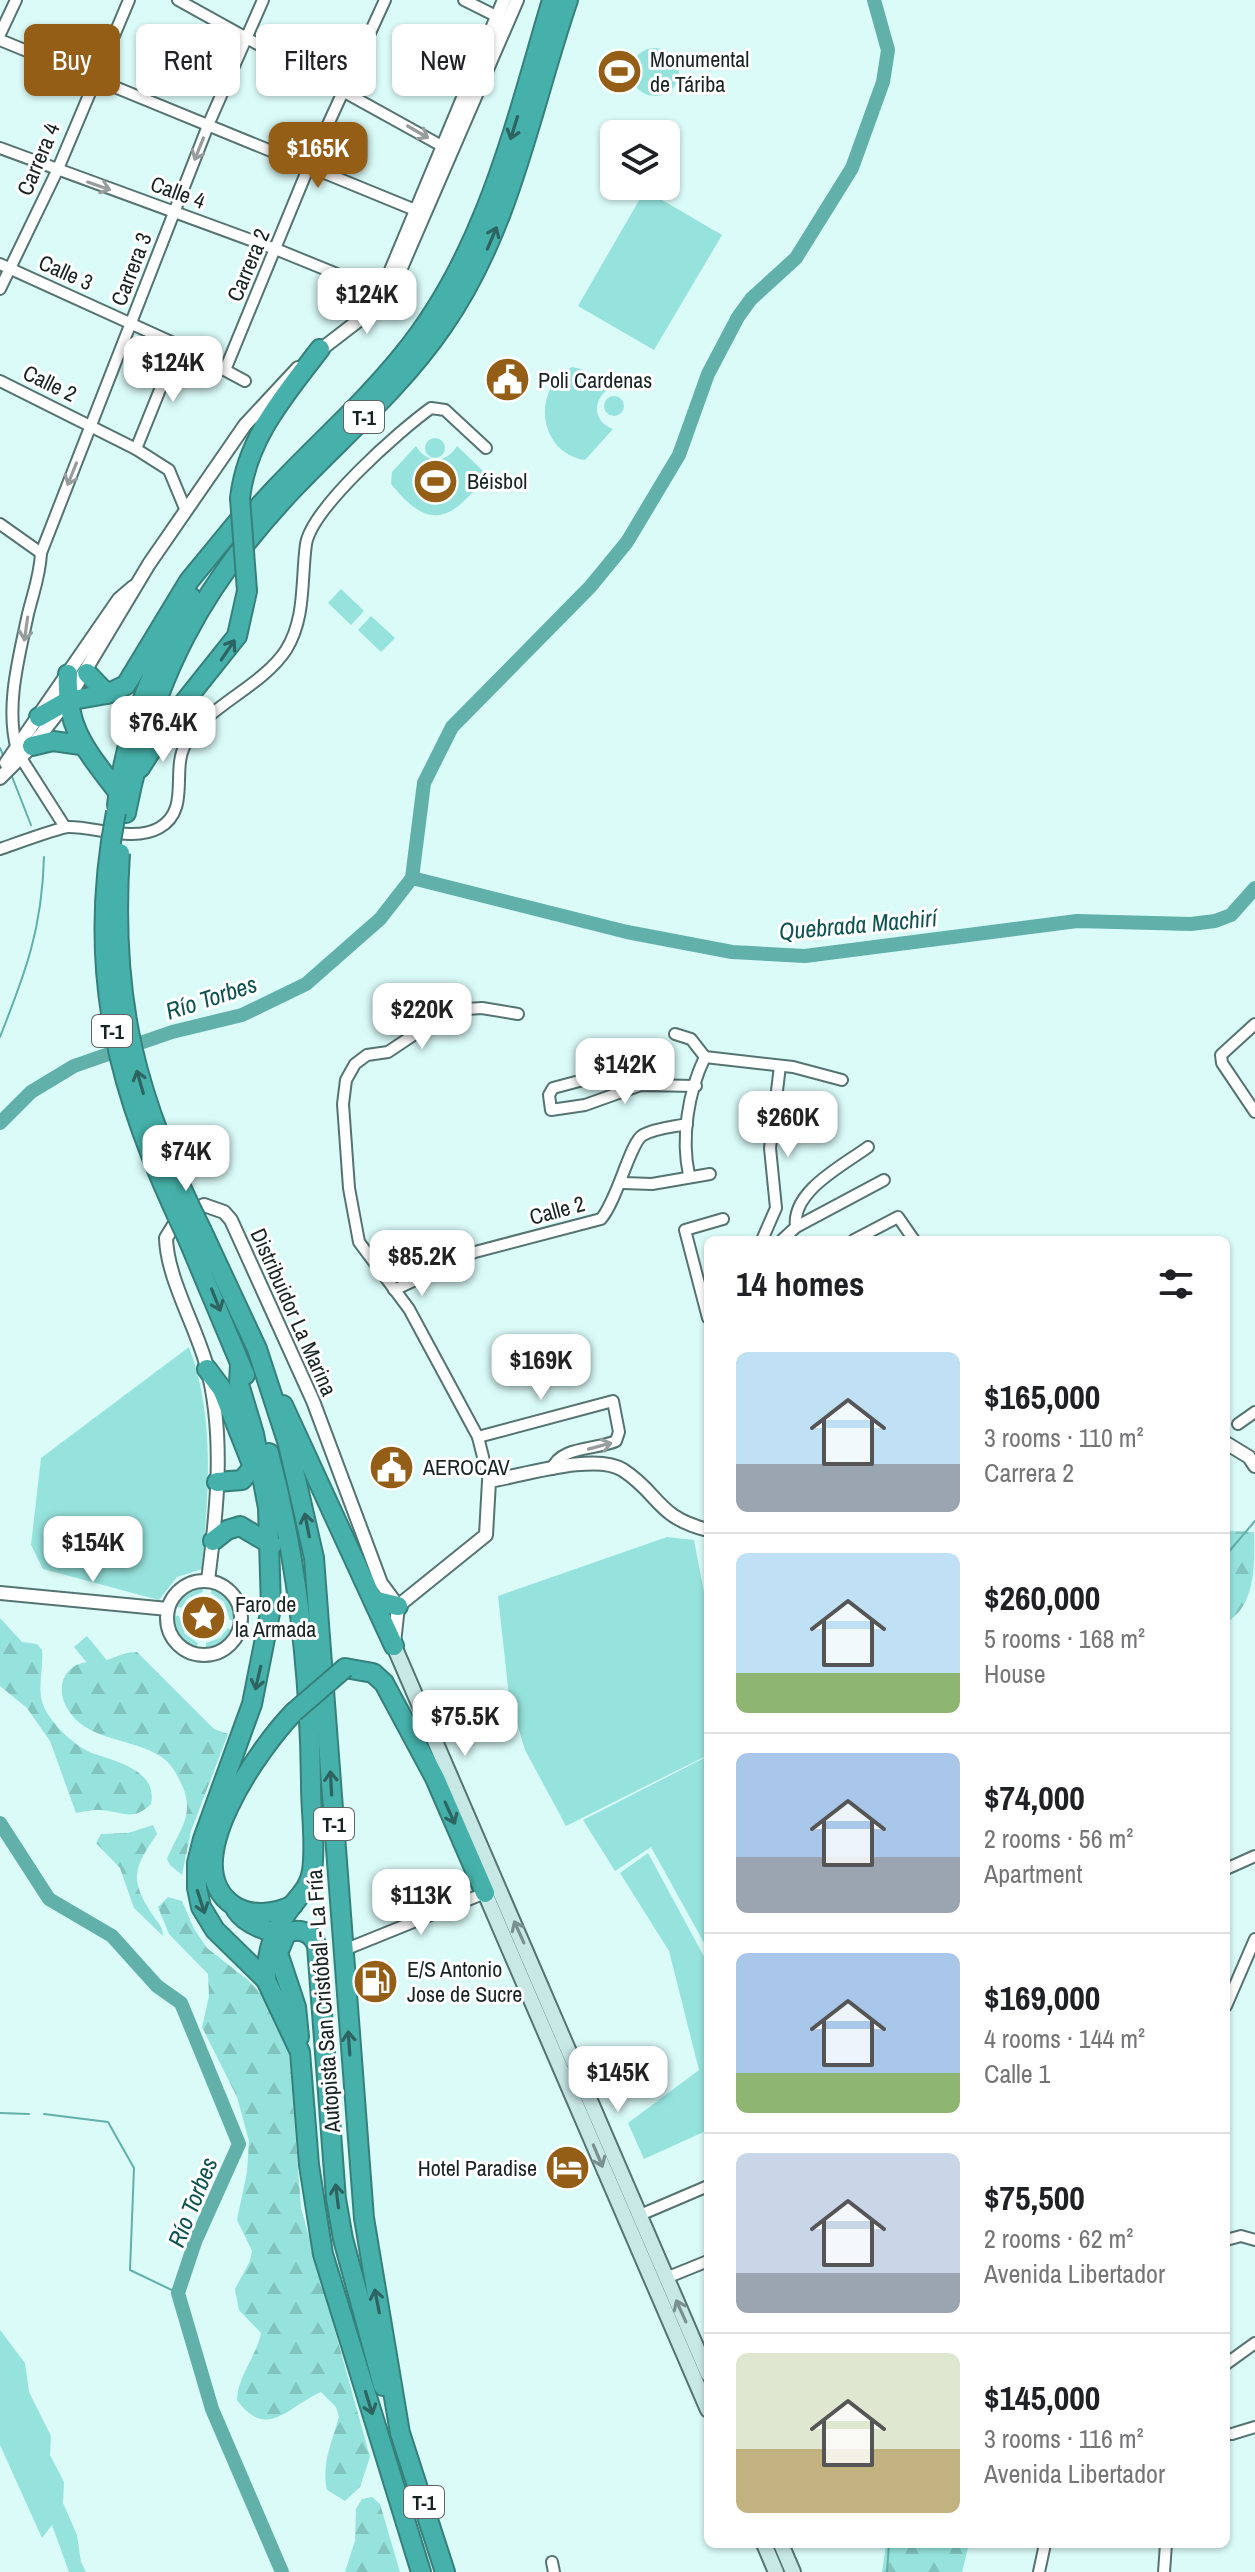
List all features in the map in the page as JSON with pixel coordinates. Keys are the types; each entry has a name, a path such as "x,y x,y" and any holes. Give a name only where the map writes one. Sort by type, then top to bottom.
{"highway":[{"name":"Autopista San Cristóbal - La Fría","path":"421,2572 323,2254 309,2165 300,2052 266,1980 226,1944 208,1920 197,1888 203,1839 252,1704 271,1608 272,1545 239,1384 240,1364 139,1083 125,1017 117,923 121,812 128,741 146,688 169,637 213,564 281,483 401,358 449,289 492,198 552,0"},
{"name":"Autopista San Cristóbal - La Fría","path":"125,786 156,697 209,591 245,542 411,366 443,327 478,270 505,206 568,0"},
{"path":"68,674 67,701 81,745 125,786 174,715 230,648 242,621 247,591 240,498 252,448 265,422 320,349"},
{"path":"39,717 67,701 107,694 126,685 189,581 220,541 268,490 281,483"},
{"path":"87,673 107,694"},
{"path":"20,755 53,741 81,745"},
{"name":"Autopista San Cristóbal - La Fría","path":"195,1234 257,1349 298,1483 314,1558 364,2218 400,2433 445,2572"},
{"path":"240,1364 257,1407 286,1521 305,1635 311,1720 312,1871 302,1896 293,1905 280,1934 267,1951 266,1980"},
{"path":"207,1369 222,1389 259,1470 234,1484 217,1482"},
{"path":"271,1391 289,1413 394,1646"},
{"path":"213,1541 227,1530 240,1526 272,1545"},
{"path":"373,1600 398,1606"},
{"path":"400,2433 379,2375 339,2212 317,1946 305,1932 280,1934 241,1918 224,1897 211,1869 218,1835 250,1766 294,1712 345,1668 373,1673 384,1683 435,1778 485,1893"},
{"path":"234,1906 263,1913 293,1905"},
{"path":"280,1934 278,1953 296,2007 300,2052"}],"main road":[{"path":"394,1646 666,2278 702,2340"},
{"path":"485,1893 704,2401"},
{"path":"766,2548 776,2572"},
{"path":"783,2548 793,2572"}],"street":[{"path":"0,34 16,0"},
{"name":"Carrera 4","path":"118,24 129,0"},
{"path":"178,0 256,45"},
{"name":"Carrera 3","path":"20,755 12,697 27,616 40,577 41,553 209,123 263,0"},
{"name":"Carrera 2","path":"374,24 385,0"},
{"path":"464,0 502,19"},
{"path":"502,19 504,0"},
{"path":"1,774 67,701 87,673 135,585 264,400 320,349 367,314 386,294 387,280 422,213 502,19 517,0"},
{"path":"0,40 24,49"},
{"path":"120,87 422,213"},
{"name":"Carrera 4","path":"0,289 5,267 57,171 87,96"},
{"name":"Carrera 2","path":"225,370 278,250 309,166 342,96"},
{"path":"355,96 448,149"},
{"name":"Calle 4","path":"0,148 278,250 386,294"},
{"name":"Calle 3","path":"5,267 178,345 245,381"},
{"path":"136,449 178,345"},
{"name":"Calle 2","path":"0,381 136,449 174,474 186,511"},
{"path":"0,849 65,827 136,834 159,828 169,818 181,788 183,748 192,734 260,678 285,652 294,634 303,590 306,543 314,520 411,422 431,408 440,408 486,448"},
{"path":"0,524 41,553"},
{"path":"20,755 39,717 68,674 119,599 135,585"},
{"path":"20,755 65,827"},
{"path":"394,1646 398,1606 481,1543 489,1529 489,1481 478,1437 409,1309 359,1242 349,1188 344,1115 346,1080 355,1064 367,1055 388,1052 451,1010 482,1008 518,1014"},
{"path":"1255,1024 1221,1055 1222,1063 1255,1112"},
{"path":"675,1034 691,1039 705,1057 780,1066 842,1080"},
{"path":"689,1175 685,1155 687,1124 705,1057"},
{"path":"641,1085 636,1066 553,1088 549,1095 551,1110 585,1105 641,1085 696,1086"},
{"path":"764,1236 776,1208 770,1148 780,1066"},
{"name":"Calle 2","path":"394,1290 475,1252 601,1219 623,1183 631,1150 638,1139 687,1124"},
{"path":"796,1227 797,1209 810,1192 868,1147"},
{"path":"623,1183 652,1184 689,1175 710,1174"},
{"path":"786,1236 796,1227 884,1180"},
{"name":"Distribuidor La Marina","path":"208,1580 217,1482 207,1369 169,1262 166,1238 179,1217 204,1205 224,1212 231,1220 313,1401 381,1583 398,1606"},
{"path":"862,1236 898,1217 911,1236"},
{"path":"704,1303 685,1230 723,1219"},
{"path":"478,1437 613,1401 619,1432 616,1441 566,1454 558,1458 552,1469"},
{"path":"1238,1424 1255,1412"},
{"path":"1230,1446 1253,1460"},
{"path":"489,1481 552,1469 611,1465 624,1470 673,1518 704,1529"},
{"path":"208,1580 229,1589 241,1609 239,1632 228,1646 207,1655 184,1649 170,1632 168,1609 185,1585 208,1580"},
{"path":"0,1593 168,1609"},
{"path":"1230,1867 1255,1856"},
{"path":"344,1950 485,1893"},
{"path":"1230,1997 1255,1939"},
{"path":"640,2215 704,2188"},
{"path":"1230,2239 1241,2236 1255,2240"},
{"path":"666,2278 704,2263"},
{"path":"1230,2361 1255,2343"},
{"path":"1232,2434 1255,2427"},
{"path":"1039,2572 1044,2548"},
{"path":"1164,2572 1166,2548"}],"green space":[{"path":"655,48 672,55 679,72 672,89 655,96 638,89 631,72 638,55"},
{"path":"639,200 662,200 722,235 654,350 578,306"},
{"name":"Béisbol","path":"572,367 581,369 608,389 599,400 597,411 606,426 613,429 585,460 569,455 557,445 549,433 546,419 550,389"},
{"path":"614,396 621,399 624,406 621,413 614,416 607,413 604,406 607,399"},
{"path":"435,438 442,441 445,448 442,455 435,458 428,455 425,448 428,441"},
{"name":"Béisbol","path":"416,446 420,452 436,460 448,456 457,446 483,471 481,482 457,507 446,513 427,514 418,510 391,484 392,472"},
{"path":"341,589 364,611 351,625 328,603"},
{"path":"371,616 395,638 381,652 358,630"},
{"path":"189,1347 198,1374 207,1429 208,1485 202,1569 177,1577 159,1600 43,1569 31,1545 41,1458"},
{"path":"1230,1531 1254,1532 1251,1584 1236,1616 1230,1620"},
{"path":"667,1537 694,1540 704,1592 704,1757 566,1826 525,1750 509,1696 498,1596"},
{"path":"202,1584 203,1592 188,1598 181,1608 173,1605 187,1589"},
{"path":"212,1585 230,1596 237,1621 230,1620 224,1602 211,1593"},
{"path":"171,1615 179,1616 185,1634 198,1643 196,1650 175,1635"},
{"path":"0,1618 22,1642 37,1644 42,1650 41,1696 46,1711 60,1729 86,1750 133,1769 148,1783 151,1804 144,1810 131,1814 104,1810 76,1813 50,1741 27,1708 0,1686"},
{"path":"228,1628 235,1631 221,1647 206,1651 206,1643 220,1638"},
{"path":"87,1636 109,1663 96,1674 74,1647"},
{"path":"137,1652 214,1729 228,1734 191,1831 182,1875 167,1859 187,1812 184,1791 173,1769 163,1758 148,1750 92,1731 70,1713 62,1696 64,1679 76,1665"},
{"path":"704,1758 704,1943 651,1847 615,1871 583,1820"},
{"path":"153,1825 157,1834 139,1864 137,1881 144,1902 161,1927 163,1936 134,1908 120,1868 96,1843 101,1834 128,1833"},
{"path":"648,1853 704,1957 704,2132 644,2159 628,2123 699,2070 669,1951 620,1873"},
{"path":"168,1897 182,1901 194,1929 207,1948 249,1981 267,2001 289,2050 301,2208 370,2457 360,2487 345,2501 327,2490 326,2463 339,2417 336,2407 321,2392 278,2417 268,2419 248,2412 237,2400 240,2382 261,2333 239,2310 235,2289 252,2251 237,2220 247,2172 249,2141 237,2097 202,2027 209,1996 208,1974 169,1934 158,1907"},
{"path":"0,2330 25,2363 29,2392 51,2436 50,2455 64,2482 63,2503 77,2535 81,2562 86,2572 69,2572 52,2525 42,2538 0,2445"},
{"path":"372,2497 380,2504 400,2572 345,2572 355,2541 356,2509 362,2499"},
{"path":"885,2548 968,2548 962,2572 882,2572"}],"shaded area":[{"path":"198,1601 212,1601 220,1608 223,1619 216,1619 207,1607 194,1613 194,1622 200,1628 209,1628 215,1622 221,1625 211,1635 197,1634 188,1624 188,1610"}],"waterway":[{"path":"0,1123 31,1092 74,1066 172,1032 242,1015 306,984 380,919 412,878 424,783 452,727 590,587 627,542 679,455 708,374 738,317 751,299 796,258 852,168 883,82 888,50 874,0"},
{"path":"0,748 4,757"},
{"path":"11,774 31,825"},
{"path":"0,1037 31,949 40,906 44,857"},
{"name":"Quebrada Machirí","path":"412,878 627,932 732,952 805,956 1077,921 1191,924 1215,921 1231,915 1255,888"},
{"path":"1230,1550 1255,1521"},
{"name":"Río Torbes","path":"0,1823 49,1899 112,1936 157,1986 181,2003 239,2144 195,2242 178,2293 212,2409 282,2572"},
{"path":"0,2113 29,2114"},
{"path":"44,2114 108,2122 134,2168 130,2270 178,2293"},
{"path":"887,2572 889,2548"}],"place":[{"name":"Monumental de Táriba","path":"619,72"},
{"name":"Poli Cardenas","path":"507,380"},
{"name":"Béisbol","path":"436,481"},
{"name":"AEROCAV","path":"392,1467"},
{"name":"Faro de la Armada","path":"204,1617"},
{"name":"E/S Antonio Jose de Sucre","path":"376,1982"},
{"name":"Hotel Paradise","path":"568,2168"}]}
